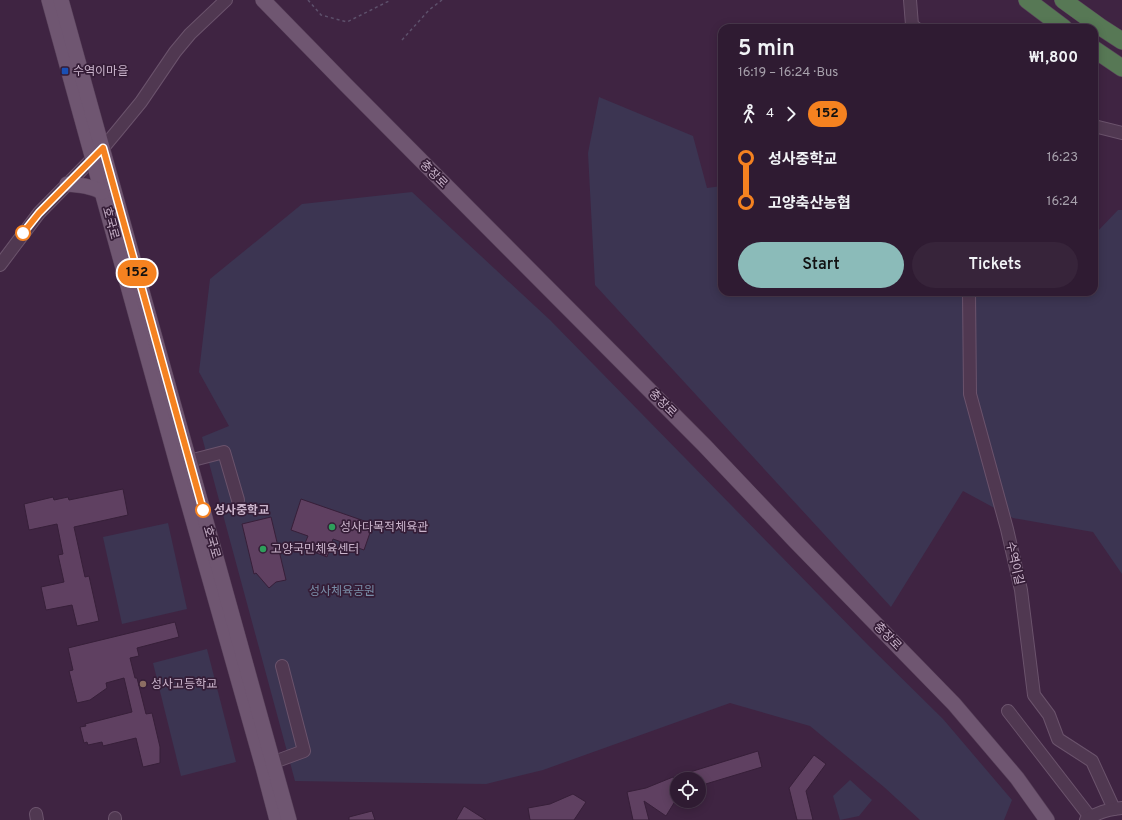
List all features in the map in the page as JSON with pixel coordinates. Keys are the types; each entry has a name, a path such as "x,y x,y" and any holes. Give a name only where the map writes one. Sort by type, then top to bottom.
{"highway":[{"path":"1027,0 1059,24"},
{"path":"1063,0 1096,24"},
{"path":"1098,25 1122,41"},
{"path":"1098,52 1122,68"}],"main road":[{"name":"호국로","path":"49,0 98,153 102,192 183,464"},
{"name":"호국로","path":"61,0 98,153 183,464 268,764 289,820"},
{"name":"충장로","path":"263,0 704,445 954,704 1016,778 1047,820"},
{"path":"67,184 95,188 102,192"},
{"name":"호국로","path":"268,764 277,820"}],"street":[{"path":"0,265 39,213 98,153 140,102 175,52 190,34 226,0"},
{"path":"910,0 914,24"},
{"path":"1098,127 1122,133"},
{"name":"수역이길","path":"969,296 970,394 1007,529 1021,590 1034,695 1049,716 1058,739 1092,761 1118,808 1088,819 1008,711"},
{"path":"183,464 224,452 238,500"},
{"path":"268,764 304,751 282,666"}],"path":[{"path":"308,0 321,14 347,22 390,0"},
{"path":"402,40 429,10 442,0"}],"green space":[{"path":"599,97 693,136 707,188 718,187 718,296 1098,296 1098,231 1118,210 1122,210 1122,574 1093,532 1013,518 963,491 891,607 595,285 588,153"},
{"name":"성사체육공원","path":"412,192 550,320 868,645 943,719 1012,800 1004,820 920,820 884,787 810,726 730,703 543,770 486,784 295,781 202,437 229,426 199,372 210,279 302,204"},
{"path":"168,523 187,609 122,624 103,537"},
{"path":"207,649 236,762 181,776 153,663"},
{"path":"850,780 872,800 859,816 840,820 833,796"}],"building":[{"path":"123,489 128,515 74,527 85,577 89,576 99,621 77,626 72,605 46,610 41,587 64,582 58,555 63,554 57,524 29,530 24,504 53,497 54,500 68,497 69,500"},
{"name":"성사다목적체육관","path":"301,499 373,524 364,550 333,539 327,557 303,548 308,536 291,530"},
{"name":"고양국민체육센터","path":"271,517 286,580 276,582 269,588 256,573 254,574 242,524"},
{"path":"175,622 179,637 137,648 139,656 130,658 135,678 137,678 146,714 152,713 160,747 160,763 143,767 136,738 103,746 102,742 88,745 87,742 84,743 80,727 86,726 85,724 132,712 124,678 106,683 107,688 90,700 77,703 69,671 73,670 68,648"},
{"path":"758,751 762,767 706,784 706,772 690,772"},
{"path":"814,755 826,764 806,791 813,820 797,820 789,788"},
{"path":"670,778 671,808 666,816 644,801 649,820 633,820 627,792 646,788"},
{"path":"573,794 586,802 574,820 530,820 528,808 550,804"},
{"path":"464,806 486,820 456,820"},
{"path":"372,811 375,820 349,820 349,817"}],"bus line":[{"name":"152","path":"23,233 39,213 103,148 203,510"}],"place":[{"name":"수역이마을","path":"65,71"},
{"name":"성사중학교","path":"203,510"},
{"name":"성사다목적체육관","path":"332,527"},
{"name":"고양국민체육센터","path":"263,549"},
{"name":"성사고등학교","path":"143,684"}]}
